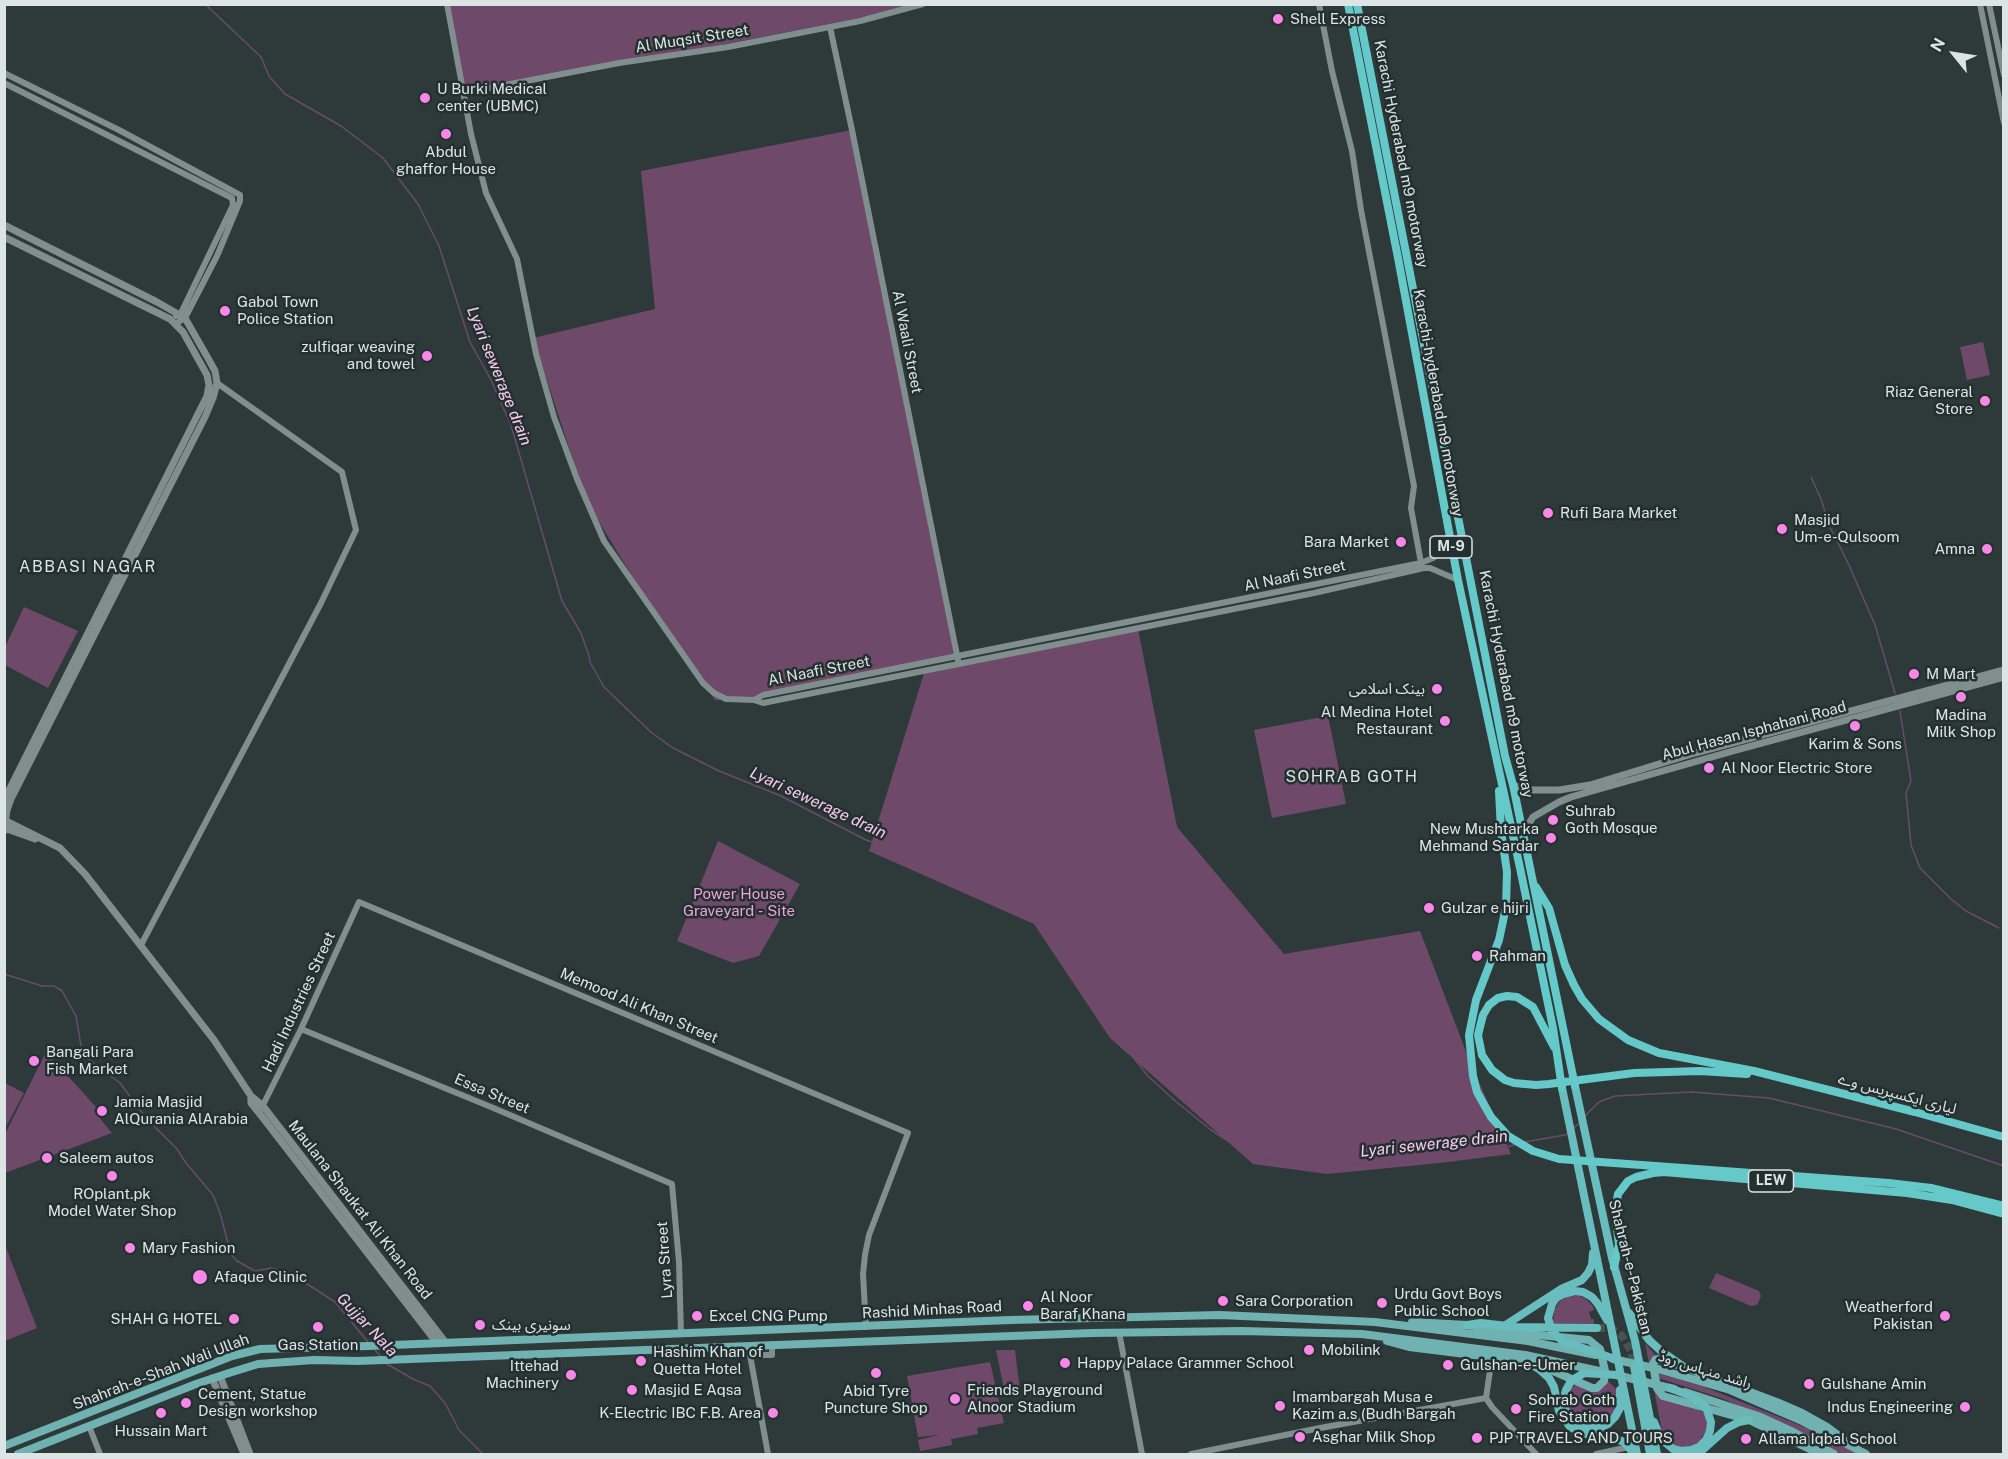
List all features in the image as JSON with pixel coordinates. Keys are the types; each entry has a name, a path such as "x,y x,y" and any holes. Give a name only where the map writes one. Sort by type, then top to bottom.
{"highway":[{"name":"Karachi-hyderabad m9 motorway","path":"1348,4 1451,545 1520,868 1557,1052 1562,1088"},
{"name":"Karachi Hyderabad m9 motorway","path":"1358,4 1505,756 1513,785 1575,1086"},
{"name":"LEW","path":"1497,764 1501,831 1507,872 1506,907 1499,940 1483,980 1469,1035 1470,1058 1477,1092 1491,1117 1508,1136 1545,1155 1574,1160 1931,1188 2004,1206"},
{"path":"1532,880 1549,908 1565,965 1574,985 1589,1008 1612,1030 1628,1040 1659,1053 1728,1065 1784,1079"},
{"path":"1557,1052 1533,1007 1517,997 1498,998 1489,1005 1483,1015 1478,1035 1482,1055 1492,1070 1505,1080 1523,1084 1548,1084 1634,1073 1700,1071 1740,1073 1784,1079"},
{"name":"لیاری ایکسپریس وے","path":"1784,1079 2004,1137"},
{"name":"Shahrah-e-Pakistan","path":"1575,1086 1614,1267 1635,1341 1657,1455"},
{"name":"Shahrah-e-Pakistan","path":"1562,1088 1615,1341 1618,1372 1633,1452"},
{"name":"LEW","path":"1614,1267 1619,1245 1615,1212 1618,1194 1628,1181 1653,1173 1664,1172 1907,1193 1952,1200 2004,1214"},
{"path":"1504,1326 1561,1289 1582,1280 1592,1265 1592,1231"},
{"path":"1615,1341 1598,1304 1592,1297 1583,1292 1569,1291 1556,1298 1552,1304 1548,1318 1552,1331 1562,1341 1615,1359"},
{"path":"1623,1301 1630,1315 1649,1340 1684,1367"},
{"path":"1467,1325 1481,1323 1504,1326 1597,1328"},
{"path":"1531,1364 1549,1378 1560,1411 1570,1427 1589,1435 1606,1435 1624,1442 1633,1452"},
{"path":"1634,1366 1650,1455"},
{"path":"1618,1372 1620,1408 1608,1424 1600,1428 1585,1428 1571,1420 1564,1406 1566,1390 1571,1381 1584,1373 1618,1372"},
{"path":"1645,1395 1658,1432 1666,1445 1681,1451 1691,1450 1706,1440 1710,1431 1711,1422 1706,1407 1691,1396 1670,1388"},
{"path":"1698,1455 1727,1428 1749,1420"}],"main road":[{"path":"4,225 158,302 182,317 215,371 217,383 205,417 11,799 5,826"},
{"path":"4,237 173,321 183,332 207,375 209,385 207,396 4,800"},
{"name":"Abul Hasan Isphahani Road","path":"1513,785 1524,790 1556,790 1599,782 1695,753 2004,670"},
{"name":"Abul Hasan Isphahani Road","path":"1523,833 1533,817 1559,802 1669,768 2004,677"},
{"path":"1556,790 1559,802"},
{"name":"Maulana Shaukat Ali Khan Road","path":"5,826 34,834 60,848 85,874 214,1040 251,1096 251,1103 261,1109 446,1343"},
{"name":"Maulana Shaukat Ali Khan Road","path":"261,1109 436,1343"},
{"name":"Rashid Minhas Road","path":"372,1346 1010,1320 1220,1315 1375,1322 1490,1336"},
{"path":"1375,1322 1467,1325 1519,1334 1589,1340 1600,1349 1604,1365 1604,1381 1597,1388 1592,1388 1551,1370 1490,1354"},
{"name":"Rashid Minhas Road","path":"332,1360 384,1360 1119,1332 1242,1331 1362,1334 1409,1347 1490,1354"},
{"path":"643,1335 639,1338 638,1343 644,1349"},
{"name":"راشد منہاس روڈ","path":"1490,1336 1528,1341 1615,1359 1705,1382 1763,1402 1800,1419 1862,1453"},
{"path":"604,1337 609,1344 608,1349 604,1351"},
{"name":"Shahrah-e-Shah Wali Ullah","path":"6,1446 243,1352 260,1349 372,1346"},
{"name":"راشد منہاس روڈ","path":"1490,1354 1525,1355 1618,1372 1724,1403 1793,1432 1834,1455"},
{"path":"224,1359 220,1376 244,1455"},
{"name":"Shahrah-e-Shah Wali Ullah","path":"18,1455 220,1376 258,1364 332,1360"},
{"path":"1820,1455 1749,1420 1660,1394 1653,1364 1655,1360 1684,1367 1741,1387 1802,1413 1827,1427 1862,1453"},
{"path":"220,1376 250,1455"},
{"path":"6,1446 11,1455"}],"street":[{"path":"447,4 471,135 486,193 517,259 536,354 554,417 577,479 604,541 704,683 714,693 726,699 754,700"},
{"name":"Al Muqsit Street","path":"464,93 619,63 728,47 830,27 923,4"},
{"path":"1319,4 1332,71 1352,151 1361,210 1414,486 1411,508 1421,562"},
{"path":"1980,4 2004,123"},
{"path":"1989,4 2004,75"},
{"name":"Al Waali Street","path":"830,27 959,663"},
{"path":"4,73 119,130 240,195 240,201 217,256 182,317 173,321"},
{"path":"4,83 232,198 233,205 182,317"},
{"path":"141,945 321,603 356,530 342,472 217,383"},
{"name":"Al Naafi Street","path":"754,700 763,695 1421,562 1433,558 1451,545"},
{"name":"Al Naafi Street","path":"754,700 763,703 785,700 959,663 1291,598 1424,568 1430,568 1458,580"},
{"name":"Hadi Industries Street","path":"261,1109 360,902"},
{"name":"Memood Ali Khan Street","path":"360,902 908,1133 867,1245 863,1275 866,1327"},
{"name":"Essa Street","path":"301,1029 672,1184"},
{"name":"Lyra Street","path":"672,1184 679,1262 681,1334"},
{"path":"1119,1332 1142,1455"},
{"path":"768,1455 750,1355 772,1354 772,1344"},
{"path":"1490,1354 1486,1398 1536,1455"},
{"path":"1191,1455 1320,1428 1486,1398"},
{"path":"89,1426 100,1455"},
{"path":"1596,1455 1633,1452"}],"green space":[{"path":"447,4 926,5 465,95"},
{"path":"852,130 957,655 741,700 715,700 649,604 587,502 533,338 655,309 641,171"},
{"path":"1983,342 1990,375 1967,380 1960,347"},
{"path":"24,607 78,631 48,688 5,665 5,647"},
{"path":"1138,629 1177,827 1284,954 1420,931 1470,1062 1511,1154 1327,1174 1253,1164 1110,1038 1034,924 869,851 925,670"},
{"path":"1328,716 1346,804 1272,818 1254,730"},
{"name":"Power House Graveyard - Site","path":"718,841 800,884 759,956 733,963 677,941"},
{"path":"46,1052 96,1107 94,1111 112,1133 5,1173 5,1134"},
{"path":"5,1083 24,1093 7,1125 5,1124"},
{"path":"5,1245 37,1328 4,1341"},
{"path":"1716,1273 1759,1291 1761,1296 1757,1305 1751,1306 1709,1288"},
{"path":"1579,1295 1593,1306 1594,1310 1589,1312 1591,1319 1594,1319 1594,1324 1553,1323 1554,1310 1560,1301 1566,1297"},
{"path":"1645,1343 1657,1357 1650,1359 1656,1391 1705,1413 1708,1420 1707,1429 1695,1446 1677,1448 1663,1436"},
{"path":"996,1350 1015,1350 1020,1391 1005,1394"},
{"name":"Friends Playground Alnoor Stadium","path":"990,1362 1004,1423 977,1428 978,1434 952,1439 951,1437 952,1445 920,1451 918,1440 939,1435 918,1437 907,1376"},
{"path":"1657,1373 1702,1386 1814,1431 1858,1454 1842,1454 1721,1398 1658,1378"},
{"path":"1607,1380 1616,1389 1618,1407 1606,1423 1591,1426 1581,1423 1572,1415 1569,1408 1571,1388 1577,1384 1596,1391 1605,1386"}],"waterway":[{"name":"Lyari sewerage drain","path":"205,4 261,57 269,76 285,94 341,126 383,158 418,204 439,246 470,342 491,380 511,425 562,601 581,633 590,662 604,687 652,733 673,748 719,771 781,796 866,840 933,861 959,873 1036,922 1045,929 1073,965 1112,1031 1148,1076 1211,1130 1245,1152 1257,1157 1330,1165 1404,1162 1473,1149 1500,1149 1517,1144"},
{"path":"1811,477 1830,527 1875,625 1895,693"},
{"path":"1900,711 1911,781 1906,793 1911,845 1920,868 1966,911 1999,928"},
{"name":"Gujjar Nala","path":"4,974 42,986 54,986 62,991 76,1016 81,1046 87,1058 120,1083 146,1118 177,1149 213,1195 231,1254 237,1261 255,1271 271,1268 301,1280 335,1302 368,1342"},
{"name":"Lyari sewerage drain","path":"1585,1116 1599,1102 1615,1096 1691,1092 1769,1098 1896,1129 2004,1166"},
{"name":"Lyari sewerage drain","path":"1573,1129 1580,1122"},
{"name":"Lyari sewerage drain","path":"1524,1142 1565,1135 1569,1132"},
{"name":"Gujjar Nala","path":"375,1350 382,1358"},
{"name":"Gujjar Nala","path":"387,1364 430,1386 445,1403 459,1430 483,1454"}],"tunnel":[{"path":"1597,1328 1611,1328 1622,1336 1631,1351 1634,1366"}],"place":[{"name":"Shell Express","path":"1278,19"},
{"name":"U Burki Medical center (UBMC)","path":"425,98"},
{"name":"Abdul ghaffor House","path":"446,134"},
{"name":"Gabol Town Police Station","path":"225,311"},
{"name":"zulfiqar weaving and towel","path":"427,356"},
{"name":"Riaz General Store","path":"1985,401"},
{"name":"Rufi Bara Market","path":"1548,513"},
{"name":"Masjid Um-e-Qulsoom","path":"1782,529"},
{"name":"Bara Market","path":"1401,542"},
{"name":"Amna","path":"1987,549"},
{"name":"M Mart","path":"1914,674"},
{"name":"بینک اسلامی","path":"1437,689"},
{"name":"Madina Milk Shop","path":"1961,697"},
{"name":"Al Medina Hotel Restaurant","path":"1445,721"},
{"name":"Karim & Sons","path":"1855,726"},
{"name":"Al Noor Electric Store","path":"1709,768"},
{"name":"Suhrab Goth Mosque","path":"1553,820"},
{"name":"New Mushtarka Mehmand Sardar","path":"1551,838"},
{"name":"Gulzar e hijri","path":"1429,908"},
{"name":"Rahman","path":"1477,956"},
{"name":"Bangali Para Fish Market","path":"34,1061"},
{"name":"Jamia Masjid AlQurania AlArabia","path":"102,1111"},
{"name":"Saleem autos","path":"47,1158"},
{"name":"ROplant.pk Model Water Shop","path":"112,1176"},
{"name":"Mary Fashion","path":"130,1248"},
{"name":"Afaque Clinic","path":"200,1277"},
{"name":"Sara Corporation","path":"1223,1301"},
{"name":"Urdu Govt Boys Public School","path":"1382,1303"},
{"name":"Al Noor Baraf Khana","path":"1028,1306"},
{"name":"Excel CNG Pump","path":"697,1316"},
{"name":"Weatherford Pakistan","path":"1945,1316"},
{"name":"SHAH G HOTEL","path":"234,1319"},
{"name":"سونیری بینک","path":"480,1325"},
{"name":"Gas Station","path":"318,1327"},
{"name":"Mobilink","path":"1309,1350"},
{"name":"Hashim Khan of Quetta Hotel","path":"641,1361"},
{"name":"Happy Palace Grammer School","path":"1065,1363"},
{"name":"Gulshan-e-Umer","path":"1448,1365"},
{"name":"Abid Tyre Puncture Shop","path":"876,1373"},
{"name":"Ittehad Machinery","path":"571,1375"},
{"name":"Gulshane Amin","path":"1809,1384"},
{"name":"Masjid E Aqsa","path":"632,1390"},
{"name":"Friends Playground Alnoor Stadium","path":"955,1399"},
{"name":"Cement, Statue Design workshop","path":"186,1403"},
{"name":"Imambargah Musa e Kazim a.s (Budh Bargah","path":"1280,1406"},
{"name":"Indus Engineering","path":"1965,1407"},
{"name":"Sohrab Goth Fire Station","path":"1516,1409"},
{"name":"Hussain Mart","path":"161,1413"},
{"name":"K-Electric IBC F.B. Area","path":"773,1413"},
{"name":"Asghar Milk Shop","path":"1300,1437"},
{"name":"PJP TRAVELS AND TOURS","path":"1477,1438"},
{"name":"Allama Iqbal School","path":"1746,1439"}],"district":[{"name":"ABBASI NAGAR","path":"88,567"},
{"name":"SOHRAB GOTH","path":"1352,777"}]}
